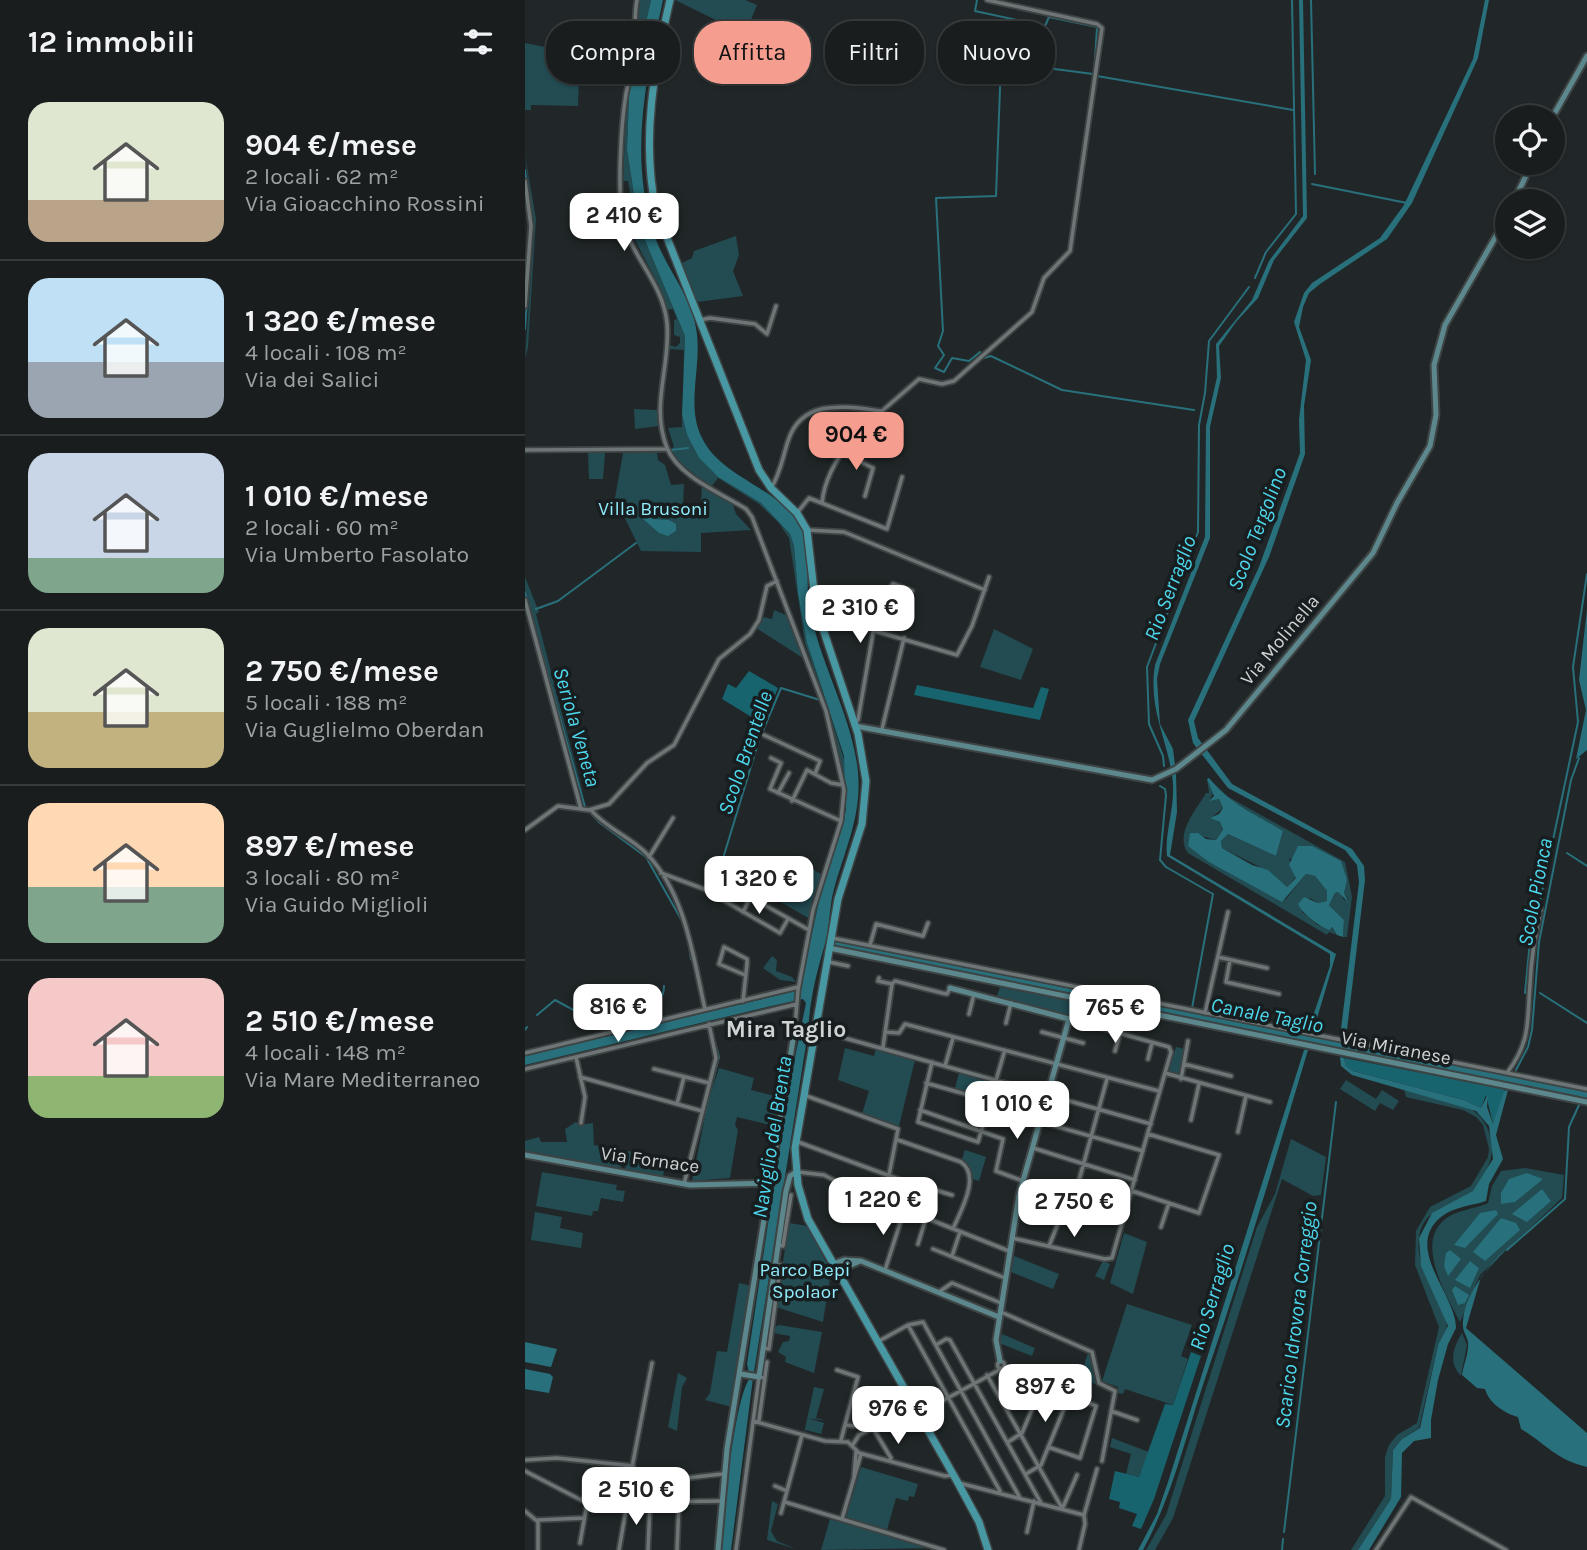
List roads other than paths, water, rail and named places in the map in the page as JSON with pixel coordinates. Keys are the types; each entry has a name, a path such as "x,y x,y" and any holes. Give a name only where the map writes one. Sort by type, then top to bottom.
{"main road":[{"path":"670,0 653,80 651,178 663,233 756,463 771,488 797,513 807,530 814,600 857,723 865,771 864,808 858,841 839,892 827,962 811,1030 796,1142 796,1172 805,1212 958,1483 978,1522 988,1550"}],"street":[{"path":"637,0 634,58 624,108 622,208 628,234 659,288 665,312 666,353 659,404 667,449 692,474 748,511 827,711 843,785 841,821 818,888 798,989 798,1027 793,1044 744,1375 724,1474 718,1550"},
{"path":"771,488 792,430 799,421 832,405 855,405 882,411 919,379 942,384 954,381 1033,310 1044,278 1070,251 1102,28 1097,24 987,0"},
{"path":"1559,105 1587,56"},
{"path":"525,181 531,226 525,306"},
{"name":"Via Molinella","path":"857,723 1138,778 1155,779 1180,766 1230,725 1378,546 1397,503 1430,446 1436,415 1434,365 1442,331 1495,238"},
{"path":"700,320 711,318 755,324 769,334 776,306"},
{"path":"822,503 825,481 861,422"},
{"path":"525,450 667,449"},
{"path":"843,453 873,467 865,496"},
{"path":"797,513 807,498 887,529 901,477"},
{"path":"807,530 844,532 985,590"},
{"path":"875,631 957,655 972,626 989,577"},
{"path":"525,830 556,806 587,810 612,802 649,760 674,745 719,659 753,630 763,612 767,587 777,581"},
{"path":"857,723 875,631 877,605 893,584 912,591"},
{"path":"525,600 587,810 649,857 661,873 689,931 705,1010"},
{"path":"814,600 876,615"},
{"path":"882,729 904,638"},
{"path":"764,735 820,761 815,774"},
{"path":"771,758 781,763 769,788 792,801 841,821"},
{"path":"792,801 809,770 831,783 843,785"},
{"path":"778,793 789,773"},
{"path":"649,857 673,818"},
{"path":"661,873 704,888 780,933 788,919"},
{"path":"717,878 810,930"},
{"path":"743,912 750,897"},
{"path":"1507,1073 1523,1048 1531,1015 1529,984 1534,939 1541,909 1537,903 1528,904"},
{"path":"1205,1013 1228,912"},
{"path":"870,945 876,924 924,936 928,923"},
{"path":"829,943 870,945 1587,1089"},
{"name":"Via Miranese","path":"829,943 951,975 1587,1102"},
{"path":"743,1001 745,975 746,957 724,947 719,964 745,975"},
{"path":"1218,957 1267,968"},
{"path":"1230,960 1226,982 1279,993"},
{"path":"827,962 848,966"},
{"path":"879,978 878,981 892,984 895,981 947,994 951,975"},
{"path":"883,1048 892,984"},
{"path":"950,988 1170,1048 1132,1191 1110,1259 1012,1238"},
{"path":"525,1053 798,989"},
{"path":"969,1014 974,993"},
{"path":"525,1069 709,1024 753,1016 797,1002"},
{"path":"1006,1023 1011,1003"},
{"path":"1048,1447 1079,1459 1096,1406 1002,1365 996,1346 1009,1251 1023,1183 1069,1019"},
{"path":"684,1184 716,1051 709,1024"},
{"path":"885,1032 899,1033 905,1024 1004,1053 1160,1091"},
{"path":"798,1027 883,1048 1151,1124"},
{"path":"1042,1032 1083,1043"},
{"path":"1115,1051 1120,1034"},
{"path":"945,1066 953,1038"},
{"path":"1181,1079 1188,1041"},
{"path":"1148,1059 1152,1043"},
{"path":"932,1062 918,1122 978,1142 1004,1053"},
{"path":"576,1057 585,1097 581,1122"},
{"path":"1184,1064 1231,1076"},
{"path":"654,1069 709,1083"},
{"path":"1165,1073 1270,1102"},
{"path":"580,1077 702,1111"},
{"path":"677,1104 684,1077"},
{"path":"1073,1202 1107,1079"},
{"path":"926,1083 990,1101"},
{"path":"1581,1088 1587,1083"},
{"path":"1191,1120 1199,1084"},
{"path":"804,1096 896,1127 897,1139 889,1175"},
{"path":"1238,1132 1246,1096"},
{"path":"988,1107 1143,1151"},
{"path":"920,1110 1004,1140 996,1171 1124,1219"},
{"path":"1132,1191 1199,1213 1219,1154 1148,1134"},
{"path":"897,1139 961,1161 971,1174 953,1229"},
{"path":"796,1142 906,1182 952,1195"},
{"path":"1033,1148 1135,1180"},
{"name":"Via Fornace","path":"525,1155 684,1184 772,1183"},
{"path":"771,1315 775,1265 785,1219 790,1176 796,1172 824,1175 1009,1251"},
{"path":"885,1270 904,1209 906,1182"},
{"path":"787,1201 791,1195"},
{"path":"1161,1227 1168,1203"},
{"path":"918,1244 926,1218"},
{"path":"1049,1246 1057,1226"},
{"path":"951,1257 960,1231"},
{"path":"933,1249 1005,1278"},
{"path":"834,1266 861,1261"},
{"path":"834,1266 861,1261 1091,1352 1098,1381 1115,1391 1102,1461"},
{"path":"775,1265 781,1265 777,1288"},
{"path":"844,1283 850,1265"},
{"path":"939,1292 952,1283 1001,1303"},
{"path":"736,1550 756,1420 759,1377 776,1297"},
{"path":"878,1342 908,1325 923,1322 1020,1498"},
{"path":"908,1325 1000,1491"},
{"path":"936,1345 946,1339 950,1340 1041,1503"},
{"path":"619,1550 652,1363"},
{"path":"759,1377 767,1363"},
{"path":"852,1446 857,1437 949,1397 1002,1365"},
{"path":"837,1370 858,1377 841,1440"},
{"path":"744,1375 759,1377"},
{"path":"987,1376 1062,1509"},
{"path":"1008,1442 1021,1435 1043,1383"},
{"path":"1026,1474 1039,1466 1070,1394"},
{"path":"853,1395 915,1410"},
{"path":"870,1400 867,1419 891,1458 890,1461"},
{"path":"1111,1411 1137,1420"},
{"path":"847,1424 854,1426 867,1419"},
{"path":"756,1420 825,1441 841,1440 859,1452 945,1476 953,1475"},
{"path":"781,1513 802,1435"},
{"path":"842,1519 859,1452"},
{"path":"525,1460 557,1458 633,1466"},
{"path":"1079,1550 1084,1516 1097,1469"},
{"path":"525,1471 587,1503 722,1501"},
{"path":"631,1482 669,1482 724,1474"},
{"path":"1062,1509 1077,1475"},
{"path":"628,1504 631,1482"},
{"path":"958,1483 967,1482 1084,1516"},
{"path":"775,1486 787,1491"},
{"path":"1376,1550 1411,1497 1506,1550"},
{"path":"1027,1532 1034,1501"},
{"path":"677,1550 679,1502"},
{"path":"785,1502 944,1550"},
{"path":"580,1543 587,1503"},
{"path":"647,1550 650,1504"},
{"path":"525,1511 537,1521 584,1518"},
{"path":"525,1518 531,1517"},
{"path":"537,1521 538,1550"}],"waterway":[{"path":"977,0 975,11 1045,26 1049,17 1097,27 1094,75"},
{"path":"1255,278 1266,252 1296,214 1292,0"},
{"path":"1311,0 1315,174"},
{"path":"980,352 969,361 952,358 944,372 935,368 944,355 938,346 943,331 936,198 996,196 1001,62 1093,74"},
{"path":"1097,76 1293,110"},
{"name":"Seriola Veneta","path":"525,170 532,224"},
{"path":"1312,184 1407,203"},
{"name":"Seriola Veneta","path":"525,329 532,229"},
{"name":"Rio Serraglio","path":"1164,766 1163,756 1149,724 1147,667 1198,532 1199,425 1205,393 1209,341 1249,287"},
{"path":"984,358 991,356 1062,390 1194,410"},
{"path":"671,450 688,448"},
{"path":"536,609 558,601 636,543"},
{"path":"1540,901 1578,722 1573,667 1587,574"},
{"name":"Seriola Veneta","path":"525,592 585,807 600,823 646,857 682,921"},
{"name":"Scolo Brentelle","path":"721,865 759,740 781,688 820,700"},
{"name":"Scolo Pionca","path":"1516,1070 1528,1047 1532,1030 1539,942 1571,780 1579,758"},
{"path":"1160,786 1165,789 1166,795 1160,860 1166,867 1213,894 1192,1008"},
{"path":"1567,853 1587,866"},
{"name":"Seriola Veneta","path":"688,940 691,959"},
{"path":"1525,993 1530,941"},
{"name":"Scolo Brentelle","path":"537,1015 555,1000 590,1019 616,994 637,1006 646,1007 661,998 664,986"},
{"path":"1540,993 1587,1023"},
{"name":"Seriola Veneta","path":"700,1131 719,1057 712,1031"},
{"name":"Scarico Idrovora Correggio","path":"1284,1532 1336,1102"},
{"path":"1507,1250 1565,1199 1569,1127 1579,1105"},
{"name":"Rio Serraglio","path":"1202,1322 1216,1277"},
{"name":"Seriola Veneta","path":"629,1500 631,1493"},
{"name":"Scarico Idrovora Correggio","path":"1282,1550 1283,1539"}],"district":[{"name":"Mira Taglio","path":"786,1029"}],"park label":[{"name":"Villa Brusoni","path":"653,509"},
{"name":"Parco Bepi Spolaor","path":"805,1281"}],"water label":[{"name":"Scolo Tergolino","path":"1257,529"},
{"name":"Canale Taglio","path":"1267,1015"},
{"name":"Naviglio del Brenta","path":"772,1137"}]}
